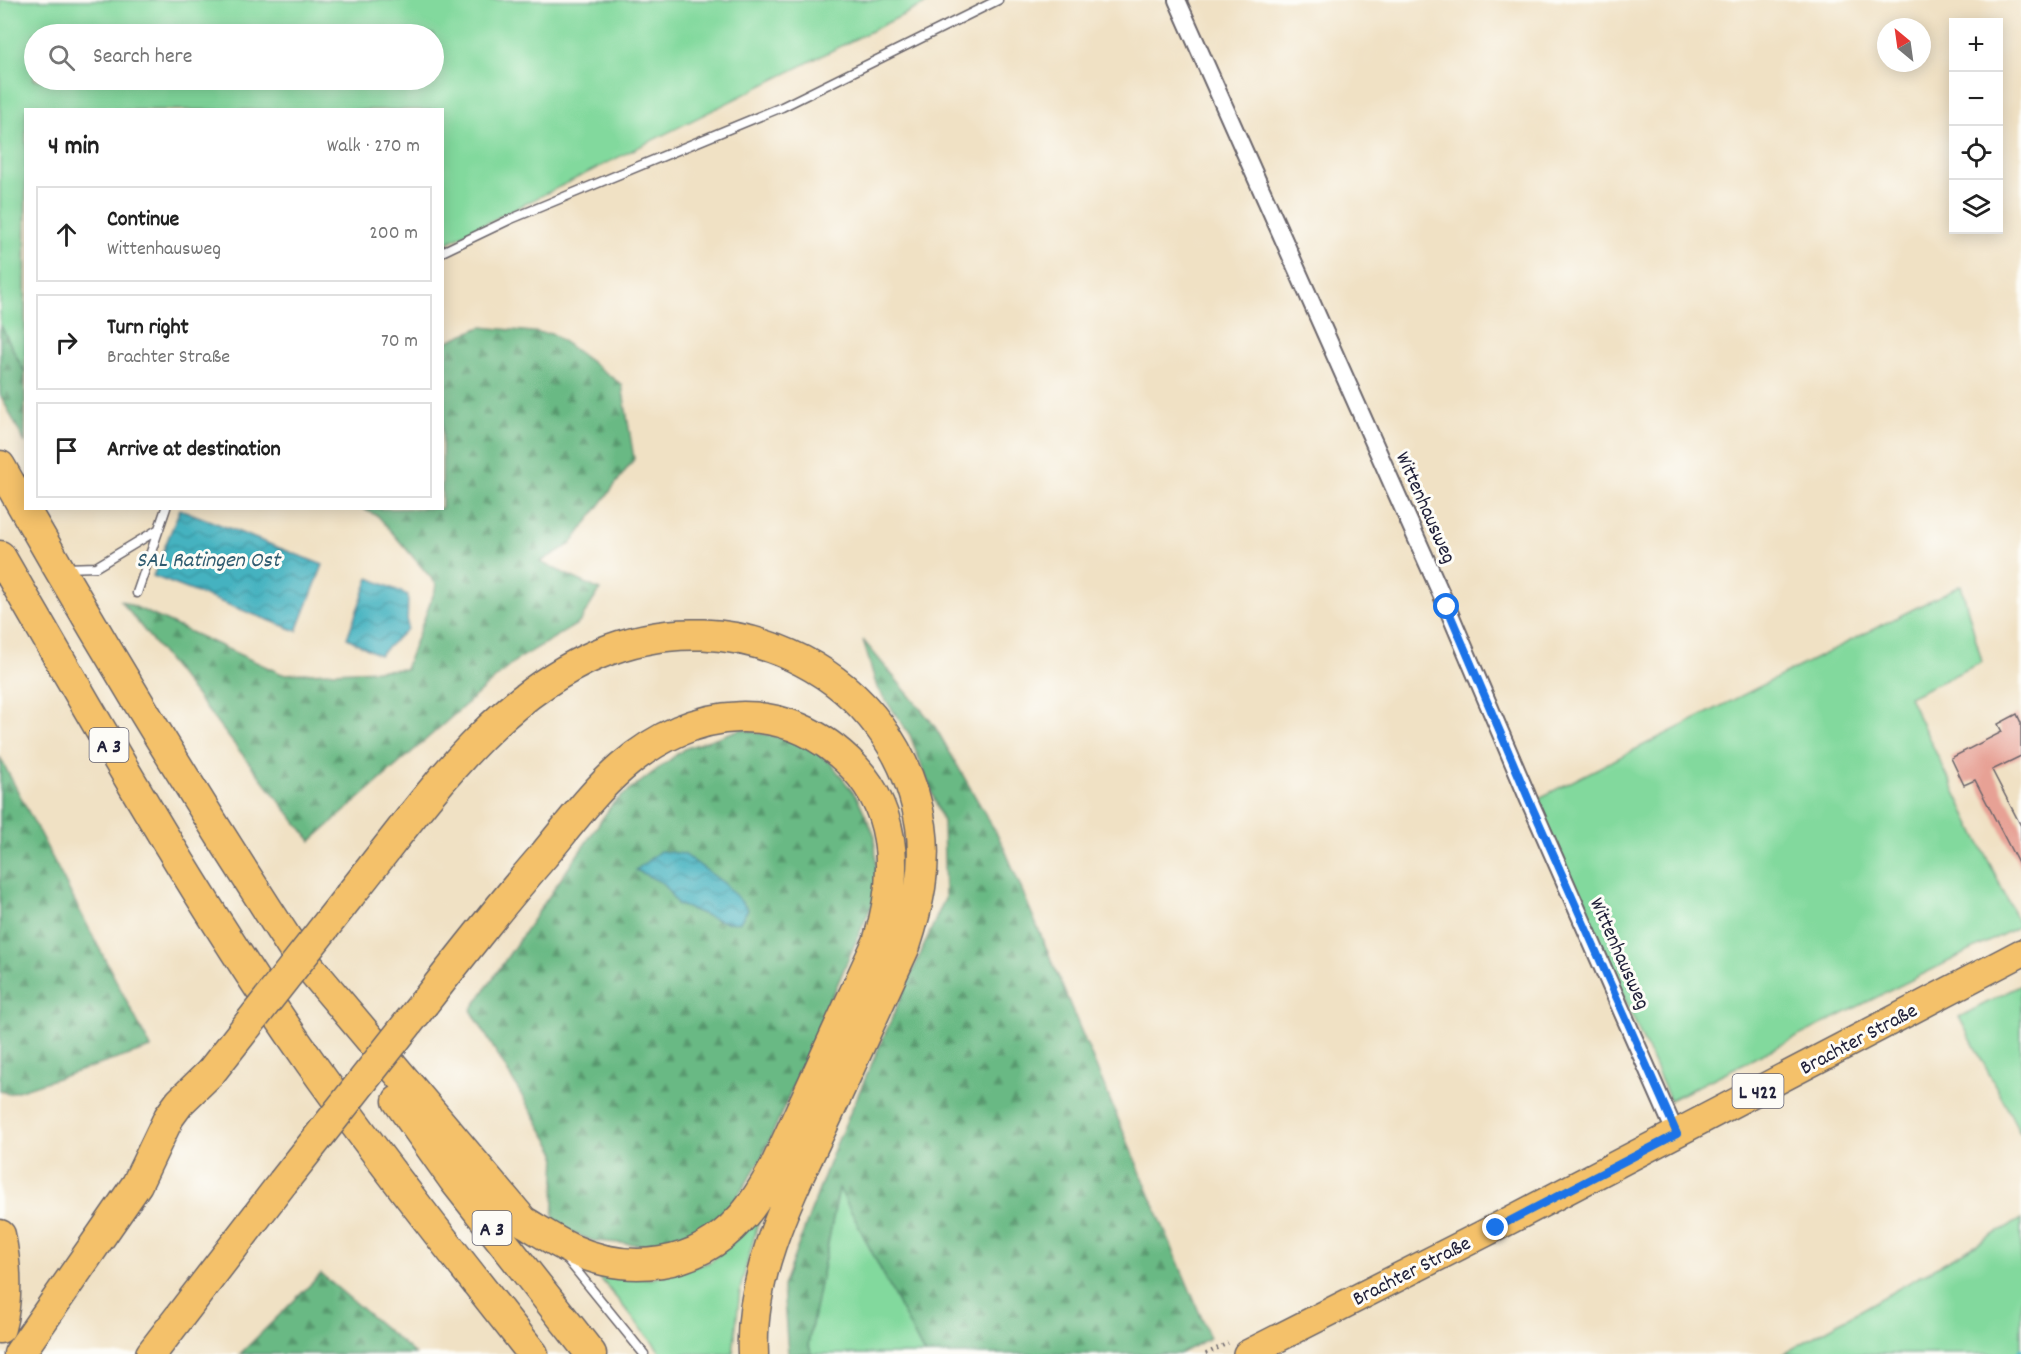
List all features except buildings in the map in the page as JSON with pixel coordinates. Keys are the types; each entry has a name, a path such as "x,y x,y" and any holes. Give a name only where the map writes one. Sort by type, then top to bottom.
{"highway":[{"name":"A 3","path":"0,466 24,508"},
{"name":"A 3","path":"25,510 196,799 339,1019 454,1180 591,1354"},
{"name":"A 3","path":"0,556 143,804 310,1062 416,1207 533,1354"},
{"path":"19,1354 137,1184 169,1117 180,1102 211,1072 453,767 488,730 546,682 597,654 625,644 676,634 722,634 747,639 812,665 857,700 877,722 903,765 921,826 922,869 917,909 905,946 786,1205 761,1276 755,1308 753,1354"},
{"path":"151,1354 283,1182 424,1003 513,891 606,782 645,748 674,732 705,721 743,716 792,725 831,746 846,759 868,785 886,823 892,857 891,891 878,942 774,1169 741,1219 700,1251 674,1261 646,1264 618,1263 591,1257 549,1237 523,1221 511,1207 290,944"},
{"path":"44,1354 129,1232 176,1131 211,1072"},
{"path":"0,1235 4,1257 5,1310 0,1328"}],"main road":[{"name":"Brachter Straße","path":"1247,1354 1677,1134 2021,953"}],"street":[{"name":"Wittenhausweg","path":"1177,0 1447,607 1533,811 1677,1134"}],"lane":[{"path":"444,251 511,219 782,107 998,0"},
{"path":"137,593 165,510"},
{"path":"58,568 96,567 159,529"},
{"path":"549,1237 644,1354"}],"green space":[{"path":"0,0 933,0 444,244 444,108 24,108 24,371 0,324"},
{"path":"0,324 24,371 24,441 0,394"},
{"path":"481,327 553,334 622,385 634,459 571,544 540,562 600,590 579,623 515,661 311,841 120,600 282,674 405,669 437,585 378,516 365,510 444,510 444,343"},
{"path":"1961,585 1982,662 1909,697 2020,926 1670,1100 1535,800"},
{"path":"863,640 934,725 1003,845 1210,1338 1179,1354 924,1354 839,1188 808,1344 812,1354 788,1354 783,1286 835,1147 945,898 943,822 910,735 877,688"},
{"path":"741,729 798,741 831,763 858,799 875,836 877,893 762,1158 730,1209 693,1238 645,1245 593,1241 553,1225 556,1153 471,1010 613,803 684,749"},
{"path":"0,757 151,1048 8,1094 0,1090"},
{"path":"2021,985 2021,1134 1959,1017"},
{"path":"839,1187 924,1354 812,1354 808,1344"},
{"path":"759,1219 740,1290 733,1354 662,1354 592,1268 651,1279 710,1262"},
{"path":"2021,1219 2021,1354 1783,1354"},
{"path":"321,1274 415,1354 240,1354"}],"water":[{"name":"SAL Ratingen Ost","path":"180,510 323,565 297,631 153,576"},
{"path":"369,578 408,595 407,629 379,655 347,638"},
{"path":"660,851 684,854 725,884 748,909 740,922 725,922 678,905 663,883 636,870"}],"route":[{"path":"1447,607 1529,800 1677,1134 1496,1228"}]}
